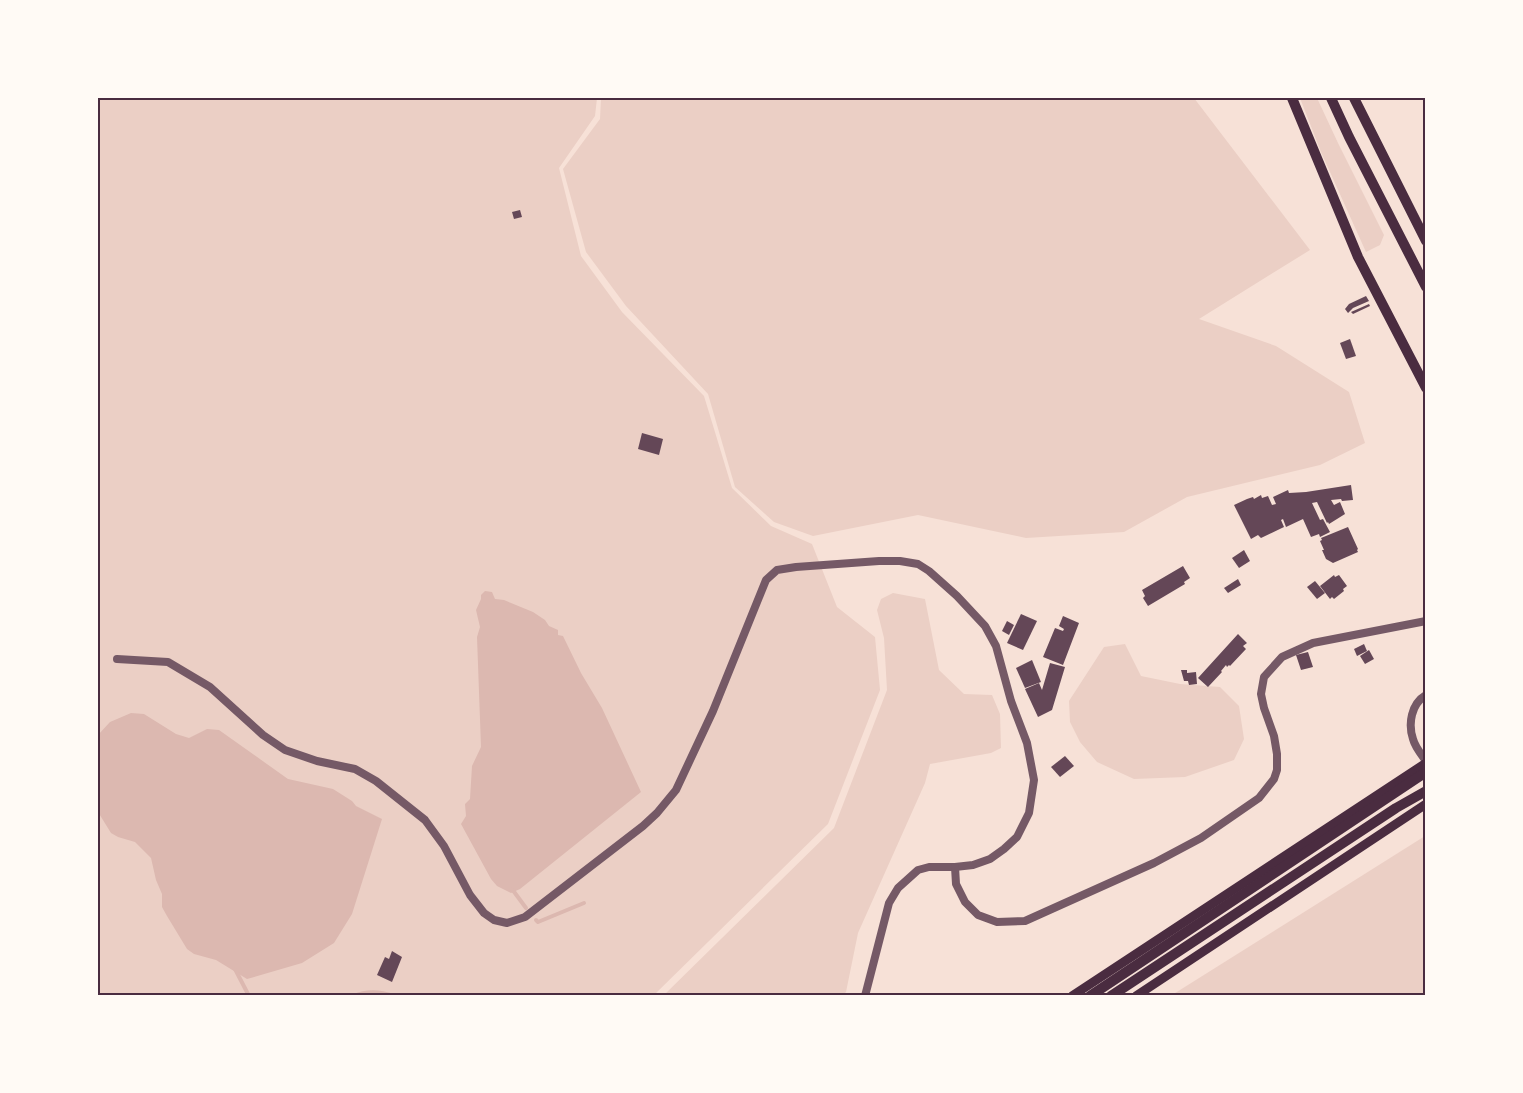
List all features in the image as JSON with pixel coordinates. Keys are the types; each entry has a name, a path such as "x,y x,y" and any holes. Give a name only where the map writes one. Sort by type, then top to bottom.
{"highway":[{"path":"1292,98 1358,257 1425,388"},
{"path":"1331,98 1425,287"},
{"path":"1354,98 1425,241"},
{"path":"1090,996 1425,772"},
{"path":"1111,996 1371,824 1425,791"}],"main road":[{"path":"1072,996 1425,762"},
{"path":"1136,996 1425,804"}],"street":[{"path":"117,659 168,662 210,687 263,735 285,750 355,769 376,781 425,820 444,846 470,895 484,913 494,920 507,923 525,917 643,826 676,790 712,711 766,580 777,570 900,561 918,564 957,596 985,626 996,646 1011,701 1027,743 1034,780 1029,813 1017,837 1004,849 990,859 973,865 929,867 918,870 898,888 888,903 865,996"},
{"path":"955,867 956,884 965,902 978,915 997,922 1024,921 1154,863 1201,838 1259,798 1274,779 1277,770 1275,736 1260,694 1264,677 1282,657 1313,643 1425,621"},
{"path":"1425,695 1411,713 1411,726 1413,741 1425,762"}],"shaded area":[{"path":"98,98 597,98 595,116 559,168 581,256 622,312 704,396 732,488 771,526 812,544 837,607 875,637 880,690 828,824 654,995 98,996"},
{"path":"601,98 1194,98 1310,250 1199,319 1276,346 1349,392 1365,443 1320,465 1187,497 1124,532 1026,538 918,515 813,536 774,522 735,487 708,394 626,306 586,252 563,169 600,119"},
{"path":"1300,98 1317,98 1384,235 1380,245 1366,252 1321,152"},
{"path":"485,591 492,592 495,599 504,600 533,612 545,620 549,626 558,630 558,635 563,636 602,708 641,792 520,889 511,893 497,886 491,879 461,824 466,816 465,804 470,799 472,766 481,747 477,637 480,627 476,610 481,595"},
{"path":"893,593 925,599 939,670 964,694 992,695 1000,714 1001,748 991,753 930,764 925,783 858,933 846,992 843,995 664,995 834,828 887,690 884,638 877,610 881,599"},
{"path":"1125,644 1141,676 1180,684 1220,687 1239,706 1244,739 1234,760 1185,777 1134,779 1097,762 1080,742 1070,722 1069,701 1104,647"},
{"path":"131,713 144,714 176,734 189,738 207,729 219,730 288,779 333,789 356,806 382,819 352,914 334,943 302,963 247,979 216,960 194,954 187,949 162,907 162,894 151,858 135,842 111,833 98,812 98,735 110,722"},
{"path":"1425,836 1425,995 1172,995"}],"building":[{"path":"520,210 522,217 514,219 512,212"},
{"path":"1366,296 1369,301 1353,308 1348,313 1345,309 1349,304"},
{"path":"1369,304 1370,306 1353,314 1351,312"},
{"path":"1350,339 1356,356 1346,359 1340,343"},
{"path":"642,433 663,439 659,455 638,449"},
{"path":"1351,485 1353,500 1331,500 1334,505 1340,502 1345,514 1329,524 1317,502 1312,503 1320,520 1323,519 1330,532 1320,537 1319,534 1311,537 1303,519 1286,527 1283,519 1281,520 1284,527 1261,538 1258,535 1251,539 1234,505 1261,495 1262,498 1268,496 1272,505 1276,504 1273,497 1288,490 1289,493 1306,492"},
{"path":"1348,527 1358,552 1333,563 1326,559 1322,550 1324,550 1321,538"},
{"path":"1244,550 1250,561 1239,568 1232,558"},
{"path":"1183,566 1190,578 1184,582 1185,584 1148,606 1143,598 1145,596 1142,590"},
{"path":"1334,575 1335,577 1339,575 1347,586 1334,599 1332,597 1330,599 1320,586"},
{"path":"1238,579 1241,585 1228,593 1224,588"},
{"path":"1315,581 1325,593 1317,599 1307,587"},
{"path":"1021,614 1037,621 1023,650 1007,643"},
{"path":"1063,616 1079,623 1063,665 1043,657 1055,628 1063,631 1064,629 1059,626"},
{"path":"1007,621 1014,625 1009,635 1002,631"},
{"path":"1238,634 1247,643 1243,646 1246,649 1230,666 1226,665 1208,687 1198,678"},
{"path":"1364,644 1367,651 1357,656 1354,649"},
{"path":"1369,650 1374,659 1365,664 1360,656"},
{"path":"1308,652 1313,667 1301,670 1296,655"},
{"path":"1032,660 1041,682 1025,688 1016,668"},
{"path":"1050,663 1065,667 1052,710 1038,717 1025,689 1039,683 1042,690"},
{"path":"1181,670 1187,670 1187,673 1196,672 1197,684 1189,685 1188,681 1184,681"},
{"path":"1065,756 1074,766 1060,777 1051,767"},
{"path":"392,951 402,957 392,982 377,975 385,957 389,959"}],"waterway":[{"path":"512,889 526,908"},
{"path":"536,920 538,922 584,903"},
{"path":"235,969 249,996"},
{"path":"354,996 374,992 394,996"}]}
